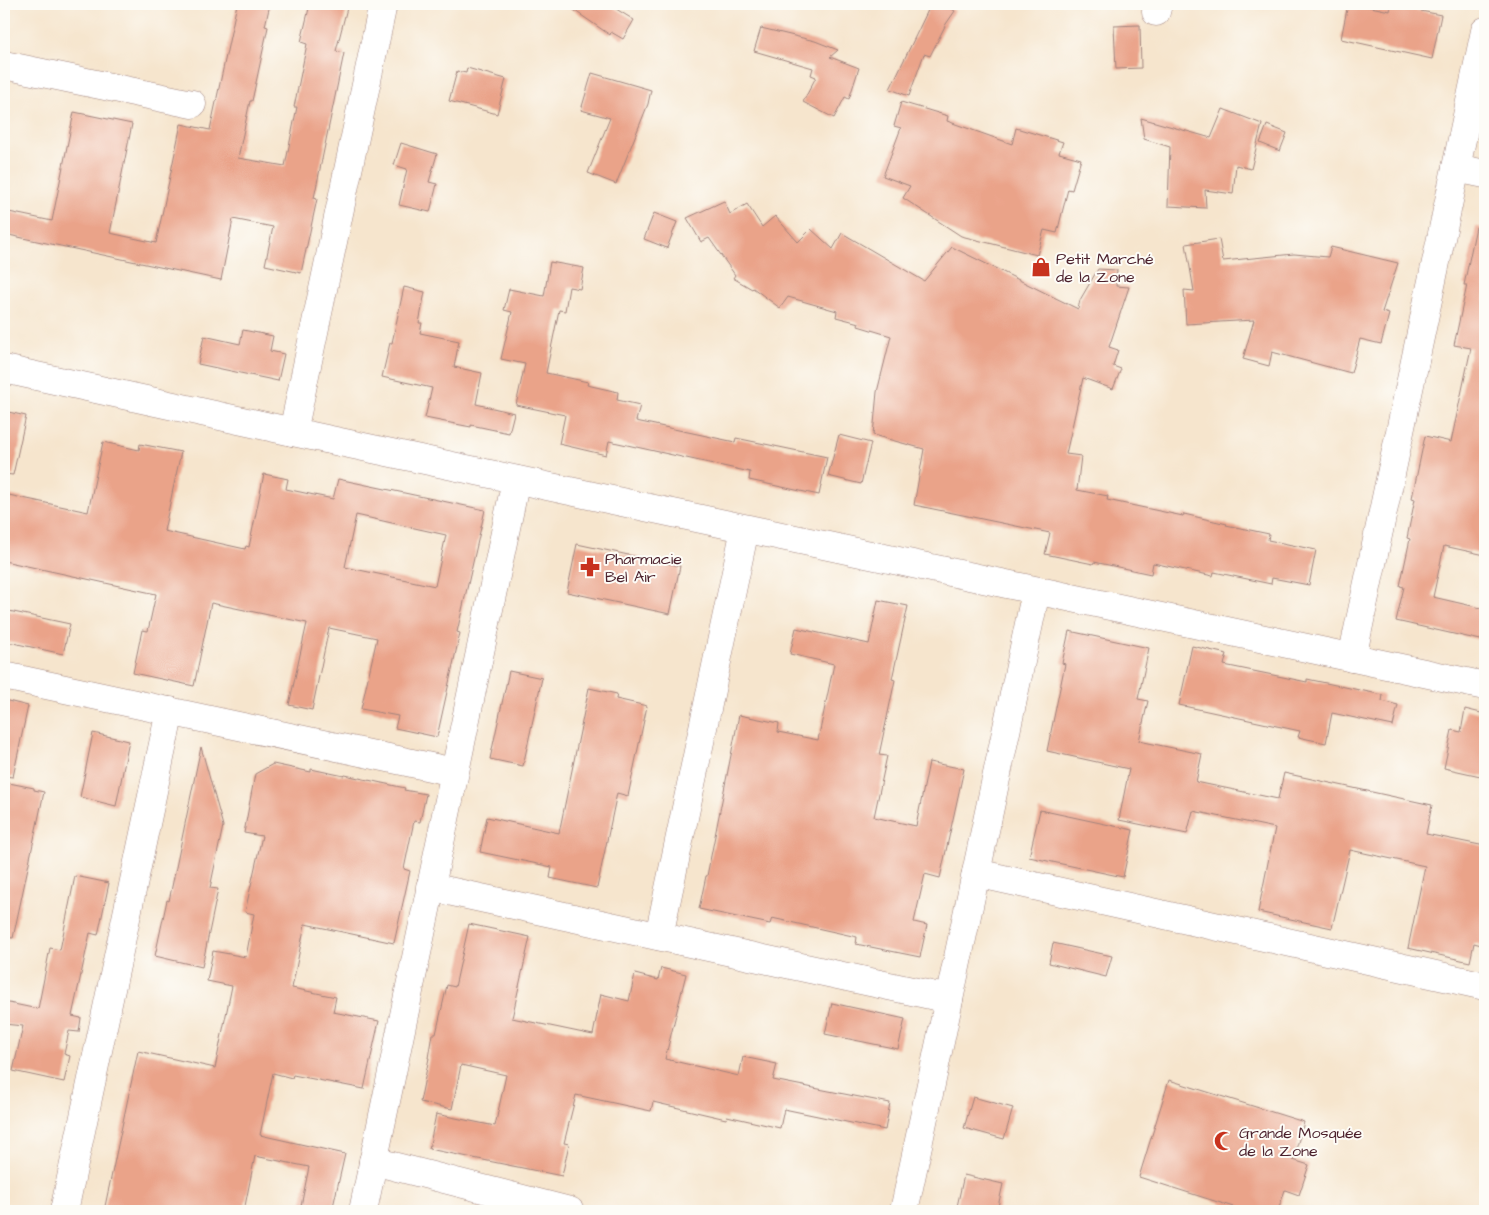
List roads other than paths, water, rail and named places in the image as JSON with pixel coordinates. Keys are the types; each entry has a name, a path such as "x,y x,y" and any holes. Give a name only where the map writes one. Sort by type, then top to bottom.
{"street":[{"path":"293,432 383,4"},
{"path":"1352,658 1485,31"},
{"path":"4,65 192,104"},
{"path":"1456,168 1485,174"},
{"path":"4,369 1485,686"},
{"path":"363,1211 516,480"},
{"path":"659,936 745,529"},
{"path":"904,1211 1036,591"},
{"path":"4,676 454,772"},
{"path":"64,1211 170,712"},
{"path":"976,873 1485,986"},
{"path":"430,888 949,998"},
{"path":"373,1161 570,1211"}],"place":[{"name":"Petit Marché de la Zone","path":"1041,267"},
{"name":"Pharmacie Bel Air","path":"590,567"},
{"name":"Grande Mosquée de la Zone","path":"1224,1141"}]}
